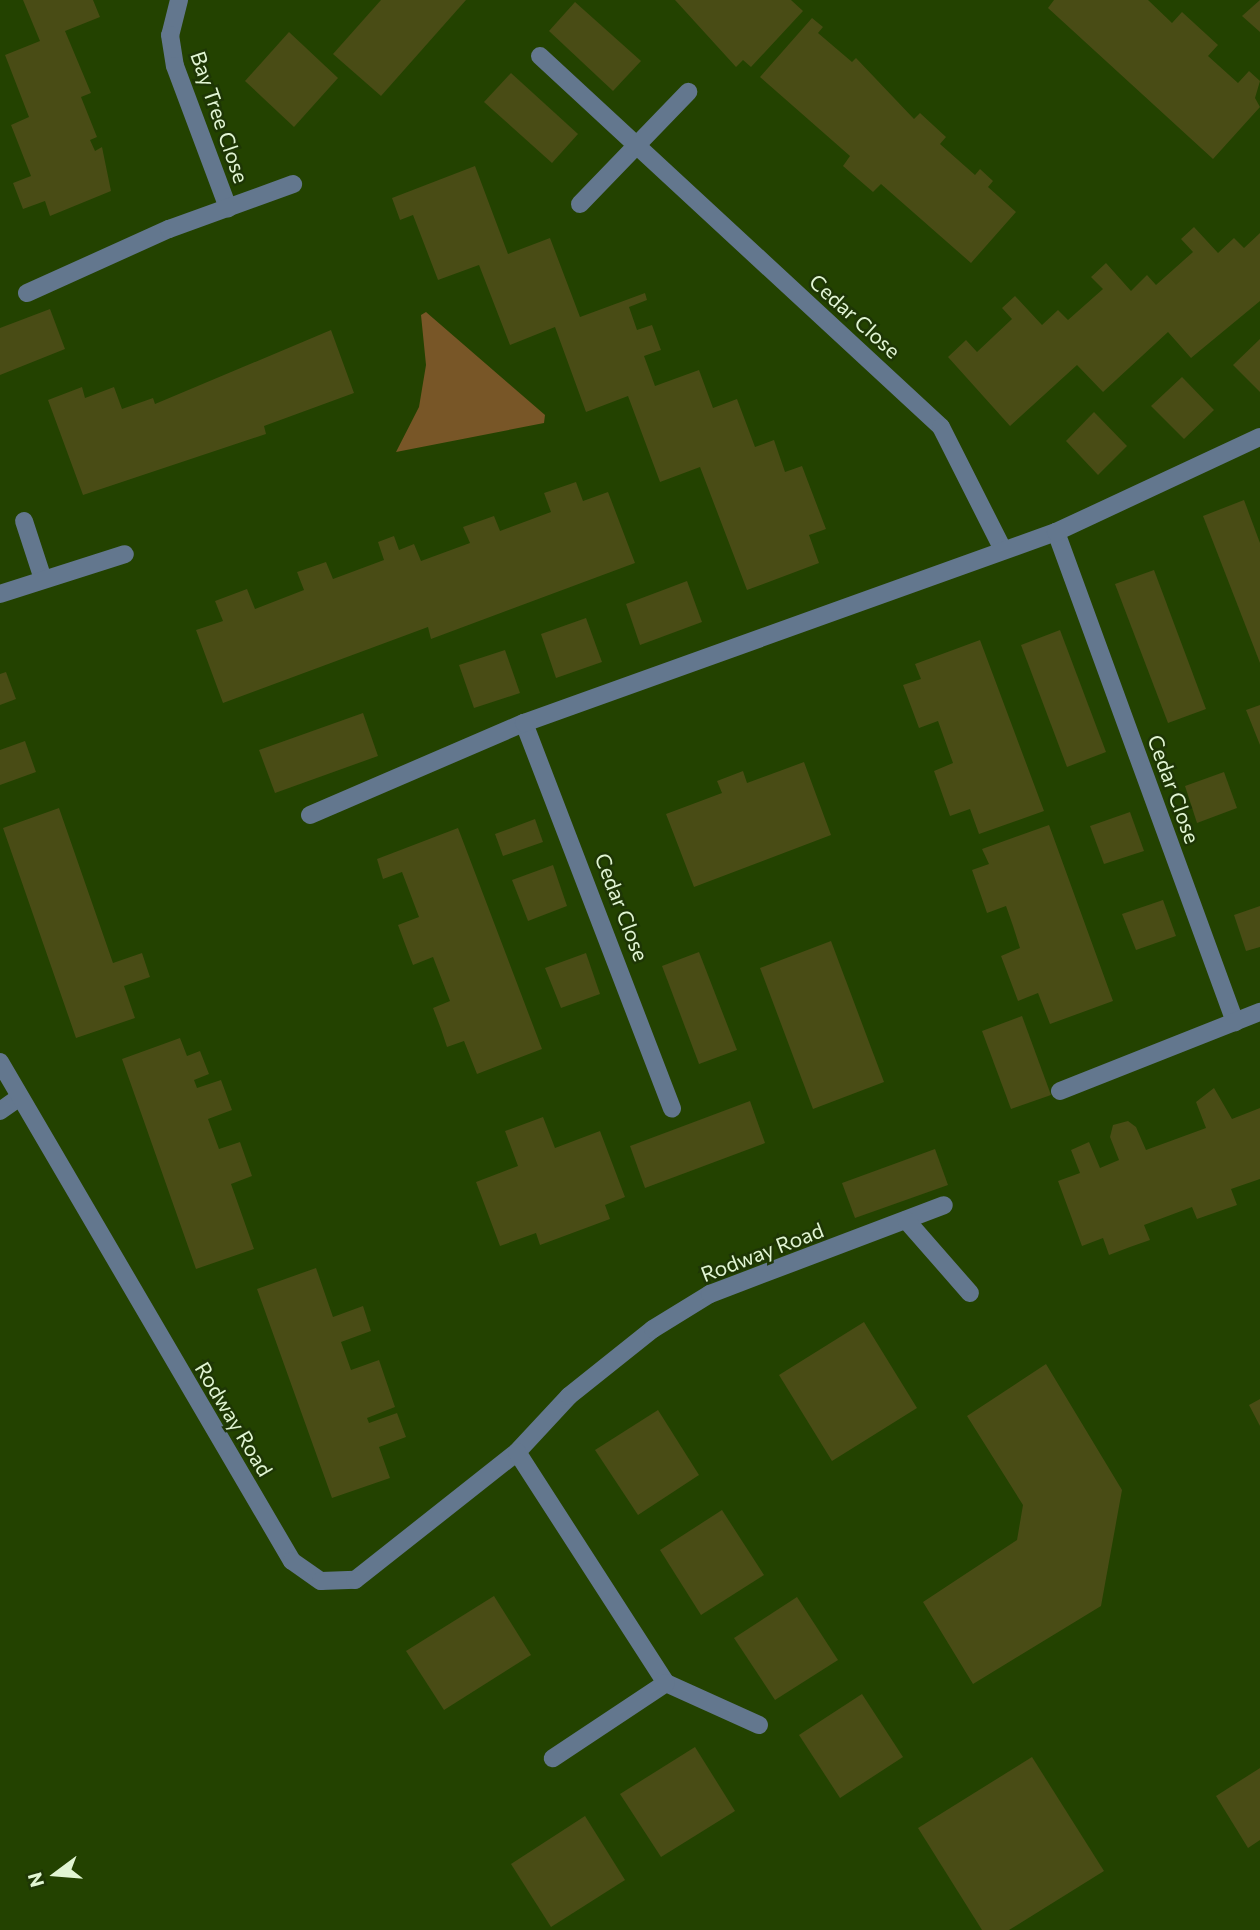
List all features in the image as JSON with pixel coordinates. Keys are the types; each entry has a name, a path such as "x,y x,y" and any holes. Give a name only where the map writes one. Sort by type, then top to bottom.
{"street":[{"name":"Bay Tree Close","path":"178,0 170,34 175,66 228,208"},
{"name":"Cedar Close","path":"540,56 635,147 941,427 1003,550"},
{"path":"580,204 688,92"},
{"name":"Bay Tree Close","path":"27,293 169,229 293,184"},
{"path":"310,815 524,723 1056,532 1260,437"},
{"path":"23,521 43,579"},
{"name":"Cedar Close","path":"1056,532 1235,1022"},
{"path":"0,594 125,554"},
{"name":"Cedar Close","path":"524,723 672,1109"},
{"path":"1060,1091 1260,1012"},
{"name":"Rodway Road","path":"0,1062 292,1561 321,1581 355,1580 517,1452 569,1396 710,1294 944,1205"},
{"path":"0,1111 20,1097"},
{"path":"906,1220 970,1293"},
{"path":"517,1452 666,1683 758,1725"},
{"path":"553,1758 666,1683"}],"shaded area":[{"path":"426,312 545,415 544,423 396,452 419,407 426,365 421,315"}],"building":[{"path":"23,0 93,0 100,17 65,31 91,93 81,97 97,137 90,140 95,151 102,147 111,191 50,216 45,201 23,209 13,183 31,176 11,125 29,117 5,55 40,41"},
{"path":"381,0 466,0 381,96 333,54"},
{"path":"675,0 791,0 803,11 751,67 743,60 736,67"},
{"path":"1054,0 1148,0 1172,23 1182,12 1218,45 1208,56 1238,83 1249,71 1260,81 1255,98 1260,107 1213,159 1048,8"},
{"path":"1260,0 1260,32 1242,16"},
{"path":"575,2 641,61 613,91 549,31"},
{"path":"812,18 823,27 818,33 852,62 856,58 914,119 920,113 946,137 940,144 975,175 980,169 993,181 988,187 1016,212 971,263 881,184 873,192 843,166 850,156 760,77"},
{"path":"289,32 338,78 294,127 245,81"},
{"path":"511,73 578,134 552,163 484,102"},
{"path":"475,166 508,254 550,238 580,317 645,293 647,300 629,307 637,330 652,325 661,350 644,356 655,386 699,370 713,408 737,399 755,447 774,440 785,472 802,466 826,529 809,535 819,563 747,590 700,467 660,482 628,396 586,412 555,327 510,345 479,265 438,280 413,215 400,220 392,198"},
{"path":"1194,227 1218,253 1234,238 1244,248 1260,233 1260,301 1191,358 1168,332 1103,392 1077,365 1010,426 948,357 966,340 977,352 1012,319 1002,308 1015,296 1042,325 1058,310 1068,320 1103,289 1091,277 1106,263 1131,291 1147,275 1156,285 1193,252 1181,239"},
{"path":"50,309 65,349 0,375 0,328"},
{"path":"331,330 354,393 264,426 266,434 83,495 48,400 82,387 85,398 114,387 122,409 153,398 155,404"},
{"path":"1260,339 1260,392 1233,365"},
{"path":"1182,377 1214,410 1184,439 1151,406"},
{"path":"1094,412 1127,446 1098,475 1066,441"},
{"path":"576,482 583,501 608,492 635,563 431,639 428,627 223,703 196,630 223,621 215,601 247,589 255,609 304,590 297,572 326,562 333,579 384,560 378,542 394,536 399,550 414,544 421,561 470,543 463,527 494,516 500,531 551,512 544,493"},
{"path":"1244,500 1260,543 1260,663 1203,516"},
{"path":"1154,570 1206,709 1168,723 1115,584"},
{"path":"687,581 702,622 640,645 626,604"},
{"path":"586,618 602,662 556,678 541,634"},
{"path":"1060,630 1106,752 1067,767 1021,645"},
{"path":"980,640 1044,811 979,834 970,809 950,816 934,771 953,763 938,721 919,728 903,685 921,679 915,664"},
{"path":"505,650 520,693 474,708 459,665"},
{"path":"6,672 16,699 0,705 0,674"},
{"path":"1260,705 1260,745 1246,710"},
{"path":"363,713 378,756 275,793 259,750"},
{"path":"25,741 36,772 0,785 0,750"},
{"path":"804,762 831,835 694,887 666,814 722,793 717,781 743,771 747,783"},
{"path":"1224,772 1237,808 1197,823 1185,786"},
{"path":"59,808 113,963 142,953 150,977 124,986 135,1018 76,1038 3,828"},
{"path":"1130,812 1144,851 1104,864 1090,826"},
{"path":"535,819 543,842 503,856 495,834"},
{"path":"1049,825 1113,1001 1050,1024 1038,993 1018,1001 1001,956 1020,948 1006,906 987,913 972,870 989,864 982,849"},
{"path":"458,828 542,1049 477,1074 464,1041 447,1047 433,1008 450,1001 433,957 413,965 405,944 398,925 419,917 402,872 383,879 377,859"},
{"path":"553,865 567,906 528,921 512,880"},
{"path":"1163,900 1176,936 1136,950 1122,914"},
{"path":"1260,906 1260,947 1246,951 1234,915"},
{"path":"831,941 884,1082 813,1109 760,968"},
{"path":"699,952 737,1050 699,1064 662,966"},
{"path":"586,953 600,994 561,1008 545,968"},
{"path":"1022,1016 1051,1095 1011,1109 982,1031"},
{"path":"180,1038 187,1056 200,1051 209,1074 194,1080 197,1088 221,1080 232,1110 208,1119 219,1149 240,1142 252,1176 231,1184 254,1249 196,1269 122,1059"},
{"path":"1214,1088 1232,1119 1260,1108 1260,1179 1231,1189 1237,1205 1197,1219 1192,1207 1144,1225 1150,1240 1109,1255 1103,1238 1082,1246 1058,1181 1080,1173 1071,1150 1089,1142 1100,1168 1119,1160 1110,1137 1113,1125 1128,1121 1136,1127 1146,1150 1206,1128 1196,1102"},
{"path":"750,1101 765,1143 645,1188 630,1146"},
{"path":"543,1117 555,1148 600,1131 625,1197 605,1205 610,1219 540,1245 536,1233 500,1246 476,1182 518,1166 505,1131"},
{"path":"935,1149 948,1185 855,1218 842,1183"},
{"path":"316,1268 333,1317 363,1306 371,1331 341,1342 351,1370 379,1360 395,1407 367,1418 369,1423 397,1413 406,1437 379,1447 390,1478 332,1498 257,1289"},
{"path":"864,1322 917,1408 832,1461 779,1375"},
{"path":"1046,1364 1122,1490 1101,1606 973,1684 923,1602 1017,1540 1023,1505 967,1416"},
{"path":"1260,1399 1260,1426 1249,1405"},
{"path":"658,1410 699,1475 638,1515 595,1450"},
{"path":"722,1510 764,1575 701,1615 660,1550"},
{"path":"494,1596 531,1655 444,1710 406,1651"},
{"path":"797,1597 838,1660 775,1700 734,1638"},
{"path":"862,1694 903,1757 840,1798 799,1735"},
{"path":"695,1747 735,1811 661,1857 620,1794"},
{"path":"1032,1757 1104,1871 1009,1930 982,1930 918,1828"},
{"path":"1260,1768 1260,1840 1248,1848 1216,1796"},
{"path":"585,1816 625,1880 551,1927 511,1864"}]}
